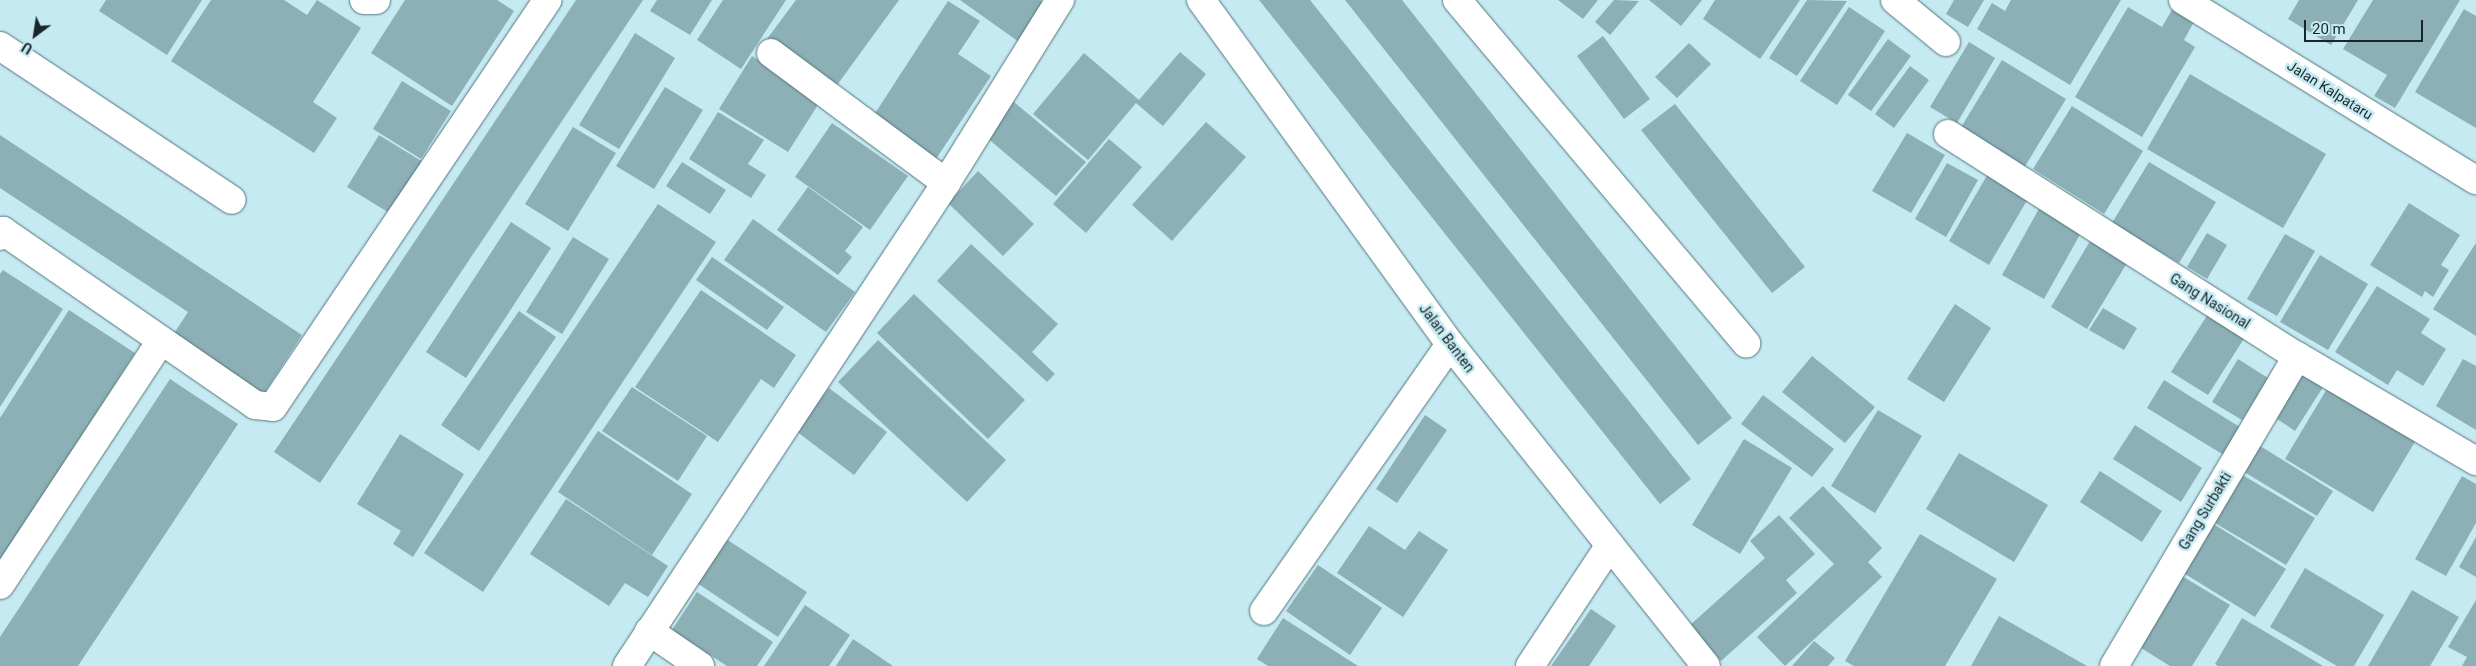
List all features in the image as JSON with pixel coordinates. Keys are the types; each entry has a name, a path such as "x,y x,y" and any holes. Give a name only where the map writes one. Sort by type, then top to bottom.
{"street":[{"path":"364,0 376,0"},
{"path":"1,232 255,405 273,407 319,344 548,0"},
{"path":"627,666 946,183 1060,0"},
{"name":"Jalan Banten","path":"1201,0 1450,344 1706,666"},
{"path":"1457,0 1746,343"},
{"path":"1895,0 1946,42"},
{"name":"Jalan Kalpataru","path":"2183,0 2476,180"},
{"path":"0,46 232,200"},
{"path":"771,53 946,183"},
{"name":"Gang Nasional","path":"1948,134 2297,356 2476,461"},
{"path":"0,585 160,342"},
{"path":"1264,611 1450,344"},
{"name":"Gang Surbakti","path":"2114,666 2297,356"},
{"path":"1530,666 1610,545"},
{"path":"649,631 700,666"}],"building":[{"path":"106,0 202,0 167,55 99,11"},
{"path":"211,0 284,0 307,15 317,0 361,28 313,102 337,118 314,153 171,61"},
{"path":"405,0 497,0 514,11 452,106 371,53"},
{"path":"576,0 643,0 320,483 274,452"},
{"path":"657,0 712,0 690,35 650,11"},
{"path":"723,0 786,0 741,69 697,40"},
{"path":"796,0 899,0 832,92 764,43"},
{"path":"960,0 1040,0 1053,9 1026,47"},
{"path":"1259,0 1310,0 1691,479 1660,504"},
{"path":"1345,0 1402,0 1732,418 1698,445"},
{"path":"1558,0 1598,0 1583,19"},
{"path":"1614,0 1639,1 1610,35 1595,22"},
{"path":"1649,0 1702,0 1681,26"},
{"path":"1715,0 1800,0 1760,59 1703,19"},
{"path":"1807,0 1847,1 1797,76 1769,58"},
{"path":"1954,0 1984,0 1968,27 1946,14"},
{"path":"2011,0 2121,0 2070,85 1977,29 1992,3 2005,11"},
{"path":"2299,0 2358,0 2331,45 2288,19"},
{"path":"2373,0 2460,0 2395,108 2374,96 2387,75 2343,49"},
{"path":"948,1 980,21 958,54 991,76 936,159 872,118"},
{"path":"1849,7 1885,31 1837,105 1800,81"},
{"path":"2128,7 2162,27 2173,8 2195,20 2184,40 2195,47 2142,137 2075,97"},
{"path":"2464,9 2476,16 2476,128 2415,92"},
{"path":"635,33 675,58 619,149 579,125"},
{"path":"1603,36 1650,99 1624,119 1577,56"},
{"path":"1888,39 1911,56 1871,111 1848,95"},
{"path":"1969,42 1995,58 1957,123 1930,107"},
{"path":"1689,43 1711,64 1677,98 1655,77"},
{"path":"1180,52 1206,74 1163,126 1136,103 1088,160 1033,114 1084,53 1139,100"},
{"path":"752,56 821,100 788,152 719,109"},
{"path":"2002,60 2066,99 2024,168 1960,129"},
{"path":"1910,66 1929,80 1894,128 1875,114"},
{"path":"2190,74 2326,154 2283,228 2147,149"},
{"path":"402,81 451,111 421,159 373,129"},
{"path":"665,87 703,110 654,189 616,166"},
{"path":"1008,97 1086,162 1056,196 979,131"},
{"path":"1675,104 1805,267 1772,293 1641,130"},
{"path":"2072,106 2143,151 2104,214 2033,169"},
{"path":"718,112 764,140 748,164 766,175 751,198 689,159"},
{"path":"1206,122 1246,157 1172,241 1132,205"},
{"path":"832,123 908,176 870,230 795,177"},
{"path":"573,127 616,153 568,231 525,204"},
{"path":"1907,133 1945,155 1911,213 1872,191"},
{"path":"0,135 302,335 263,395 173,335 188,312 0,188"},
{"path":"379,135 423,162 391,214 347,187"},
{"path":"1109,139 1142,167 1086,233 1053,204"},
{"path":"682,162 726,190 710,214 666,186"},
{"path":"2149,162 2216,202 2179,263 2112,223"},
{"path":"1947,163 1978,180 1946,237 1915,219"},
{"path":"978,171 1034,224 1003,256 948,203"},
{"path":"1989,172 2029,197 1989,265 1949,241"},
{"path":"808,187 863,227 845,251 852,257 838,275 777,230"},
{"path":"2409,203 2460,235 2441,265 2449,270 2433,297 2425,291 2422,297 2370,265"},
{"path":"658,204 716,242 483,592 424,553"},
{"path":"2040,207 2082,231 2044,299 2002,275"},
{"path":"753,219 855,292 826,332 724,260"},
{"path":"511,222 551,248 466,378 426,352"},
{"path":"2207,233 2227,245 2207,279 2187,267"},
{"path":"2285,234 2315,251 2277,316 2247,299"},
{"path":"573,237 609,259 562,334 526,312"},
{"path":"2090,241 2127,263 2087,329 2051,307"},
{"path":"2476,243 2476,336 2433,309"},
{"path":"971,244 1058,324 1032,352 1055,374 1047,382 937,281"},
{"path":"2320,255 2368,284 2328,350 2280,322"},
{"path":"712,257 784,307 767,330 696,280"},
{"path":"3,270 63,309 0,407 0,274"},
{"path":"2377,286 2430,319 2421,333 2446,349 2423,386 2397,370 2388,385 2335,352"},
{"path":"701,290 796,355 774,388 761,379 718,442 635,387"},
{"path":"914,294 1025,400 988,439 877,333"},
{"path":"1955,304 1991,328 1944,402 1907,379"},
{"path":"2103,308 2137,328 2124,350 2089,330"},
{"path":"69,310 135,353 0,562 0,418"},
{"path":"519,311 556,337 479,451 441,425"},
{"path":"2208,314 2245,337 2208,395 2171,372"},
{"path":"878,340 1006,460 967,502 838,382"},
{"path":"1812,356 1875,407 1845,443 1782,392"},
{"path":"2238,359 2268,378 2242,420 2212,402"},
{"path":"2463,359 2476,366 2476,430 2436,406"},
{"path":"2299,367 2325,384 2295,431 2268,413"},
{"path":"170,379 238,424 78,666 0,666 0,637"},
{"path":"2164,380 2243,429 2227,457 2147,408"},
{"path":"632,387 707,436 678,481 602,431"},
{"path":"2328,387 2416,440 2373,512 2285,459"},
{"path":"829,388 887,432 854,475 796,431"},
{"path":"1763,395 1834,449 1812,477 1741,424"},
{"path":"1878,410 1922,436 1875,513 1831,486"},
{"path":"1425,415 1447,430 1397,503 1376,489"},
{"path":"2135,425 2202,468 2181,502 2113,459"},
{"path":"598,431 692,494 652,555 558,492"},
{"path":"400,434 464,474 413,557 393,544 401,531 357,504"},
{"path":"1744,439 1792,468 1740,554 1692,525"},
{"path":"2257,444 2333,491 2317,516 2241,470"},
{"path":"1959,453 2048,505 2014,562 1926,509"},
{"path":"2100,471 2162,511 2142,542 2080,502"},
{"path":"2239,473 2315,518 2286,565 2210,520"},
{"path":"2462,476 2476,484 2476,523 2446,576 2415,559"},
{"path":"1823,486 1882,548 1868,562 1882,577 1785,666 1757,637 1834,564 1789,518"},
{"path":"566,499 668,566 648,597 625,583 609,606 530,554"},
{"path":"1779,515 1815,554 1786,580 1797,593 1721,661 1690,625 1765,558 1750,541"},
{"path":"2207,520 2286,569 2255,617 2177,569"},
{"path":"1369,526 1405,550 1419,531 1448,550 1403,617 1337,573"},
{"path":"1920,534 1997,579 1945,666 1854,666 1845,661"},
{"path":"2476,537 2476,577 2459,567"},
{"path":"726,539 807,592 778,637 697,583"},
{"path":"1318,565 1382,608 1350,655 1286,611"},
{"path":"2305,568 2384,615 2354,666 2337,666 2270,627"},
{"path":"2177,573 2230,605 2192,666 2170,666 2133,643"},
{"path":"2412,590 2459,617 2430,666 2368,666"},
{"path":"697,592 773,642 757,666 727,666 672,630"},
{"path":"2476,600 2476,666 2462,666 2467,657 2448,647"},
{"path":"805,605 850,635 829,666 764,666"},
{"path":"1591,609 1616,626 1589,666 1551,666"},
{"path":"1999,616 2087,666 1971,666"},
{"path":"1283,618 1358,666 1268,666 1257,659"},
{"path":"2242,618 2323,666 2218,666 2215,664"},
{"path":"853,639 893,666 836,666"},
{"path":"1814,641 1835,658 1828,666 1792,666"}]}
